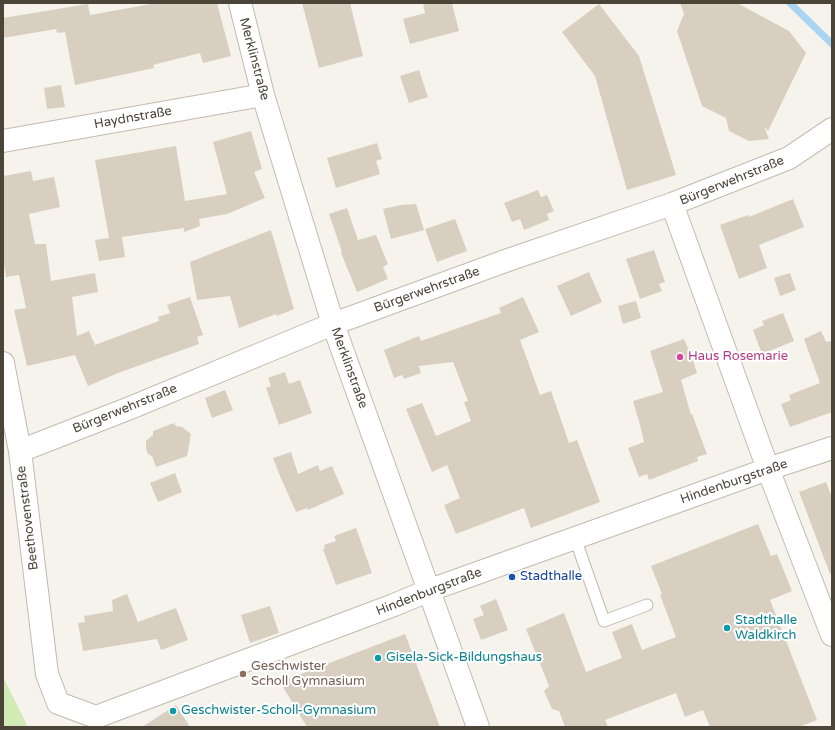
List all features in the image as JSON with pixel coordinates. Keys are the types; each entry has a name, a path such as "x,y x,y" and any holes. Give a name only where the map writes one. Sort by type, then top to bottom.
{"street":[{"name":"Merklinstraße","path":"240,3 263,95 333,324 430,590 478,727"},
{"name":"Haydnstraße","path":"3,141 263,95"},
{"name":"Bürgerwehrstraße","path":"20,452 333,324 508,260 672,204 789,158 832,129"},
{"path":"672,204 768,469 832,635"},
{"name":"Beethovenstraße","path":"3,363 20,452 47,674"},
{"name":"Hindenburgstraße","path":"47,674 58,703 96,717 394,605 430,590 768,469 832,448"}],"lane":[{"path":"575,538 604,621 647,605"}],"green space":[{"path":"3,677 28,727 3,727"}],"building":[{"path":"157,3 217,3 231,56 203,63 200,53 153,65 154,68 75,85 65,32 57,33 56,29 3,38 3,18 88,4 90,15"},
{"path":"302,3 350,3 363,56 319,68"},
{"path":"423,3 452,3 459,31 410,44 403,19 425,13"},
{"path":"680,3 737,3 789,31 806,53 768,131 764,126 769,139 749,141 729,131 726,118 702,106 677,31 684,14"},
{"path":"599,4 639,56 676,175 627,190 595,76 562,32"},
{"path":"419,70 428,97 409,103 400,76"},
{"path":"61,85 65,107 47,109 44,88"},
{"path":"251,131 262,169 254,172 265,198 227,214 199,219 200,226 184,232 184,228 122,237 125,257 99,261 95,240 109,238 95,160 176,146 185,201 227,194 213,142"},
{"path":"377,143 382,159 376,161 380,174 336,188 327,158"},
{"path":"31,171 33,181 54,177 60,207 29,214 35,244 46,244 51,281 95,273 98,292 72,297 77,336 89,331 95,345 159,321 158,317 170,313 167,305 190,297 203,335 197,337 199,344 118,373 88,386 75,355 27,366 14,310 26,308 19,275 6,277 3,259 3,176"},
{"path":"538,190 541,197 547,195 554,211 547,214 549,220 524,230 520,219 512,222 504,203"},
{"path":"793,199 804,227 759,245 767,268 739,279 720,225 748,215 749,217"},
{"path":"416,204 424,230 391,239 383,209 401,205"},
{"path":"347,208 358,240 376,235 388,264 383,267 388,279 357,292 341,253 342,252 329,214"},
{"path":"455,219 467,251 437,262 425,229"},
{"path":"271,230 294,309 239,328 230,296 197,300 190,262"},
{"path":"654,250 665,282 659,284 662,291 640,299 626,259"},
{"path":"589,272 602,302 571,316 557,286"},
{"path":"790,273 796,290 780,296 774,278"},
{"path":"523,297 539,332 520,340 540,395 551,391 569,443 577,440 600,502 531,528 524,508 456,534 444,505 460,498 447,465 432,472 406,409 422,403 436,436 471,421 464,402 468,401 453,362 419,366 421,373 404,379 402,375 394,378 384,350 419,336 421,341 501,313 499,308"},
{"path":"636,301 641,318 623,324 618,306"},
{"path":"783,313 794,341 762,354 753,330 764,325 762,321"},
{"path":"821,331 826,342 832,341 832,412 790,427 781,404 791,400 789,395 820,383 804,339"},
{"path":"684,339 697,373 681,380 691,415 692,414 707,454 697,457 698,461 649,480 647,474 639,477 628,448 644,442 633,401 663,392 650,351"},
{"path":"285,372 289,384 300,380 312,413 279,425 266,388 271,386 268,378"},
{"path":"225,390 233,410 212,418 205,398"},
{"path":"174,423 176,426 182,427 191,434 187,456 156,467 152,456 148,454 146,441 153,435 153,431"},
{"path":"291,452 298,474 318,465 320,471 332,466 344,494 308,510 307,508 296,512 273,458"},
{"path":"175,473 182,492 158,502 150,483"},
{"path":"826,482 832,497 832,574 830,574 799,492"},
{"name":"Stadthalle Waldkirch","path":"758,524 771,556 777,554 792,591 770,600 817,720 799,727 710,727 703,710 685,717 676,693 605,720 608,727 565,727 559,711 552,709 544,691 549,686 526,629 564,613 586,672 622,658 612,632 632,624 642,650 676,637 651,566"},
{"path":"356,528 372,573 336,585 323,549 325,548 324,545 336,541 334,536"},
{"path":"127,594 138,622 176,608 188,640 161,650 157,639 83,651 78,623 85,622 84,616 113,611 112,600"},
{"path":"496,599 508,630 481,640 473,619 484,615 480,606"},
{"path":"270,606 279,633 250,643 241,615"},
{"name":"Gisela-Sick-Bildungshaus","path":"405,634 440,727 307,727 280,682"},
{"name":"Geschwister-Scholl-Gymnasium","path":"176,705 190,727 142,727"}],"waterway":[{"path":"790,3 832,44"}],"place":[{"name":"Haus Rosemarie","path":"680,357"},
{"name":"Stadthalle","path":"512,577"},
{"name":"Stadthalle Waldkirch","path":"727,628"},
{"name":"Gisela-Sick-Bildungshaus","path":"378,658"},
{"name":"Geschwister Scholl Gymnasium","path":"243,674"},
{"name":"Geschwister-Scholl-Gymnasium","path":"173,711"}]}
